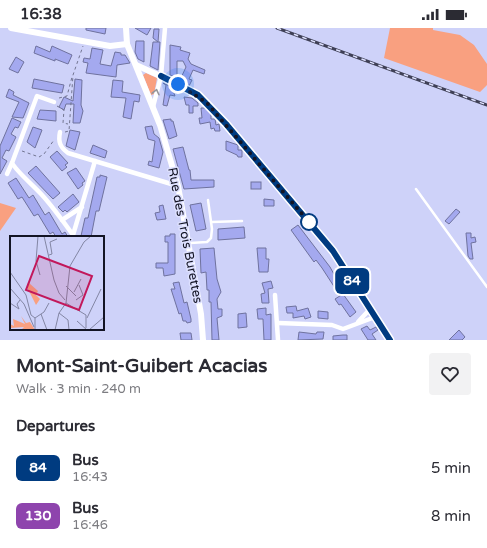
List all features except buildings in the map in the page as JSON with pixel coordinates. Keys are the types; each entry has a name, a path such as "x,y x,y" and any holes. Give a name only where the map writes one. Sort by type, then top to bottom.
{"street":[{"path":"12,28 110,46 127,44"},
{"name":"Rue des Trois Burettes","path":"126,28 127,44 153,108 178,186 190,243 201,314 203,340"},
{"path":"153,108 161,76 164,28"},
{"path":"136,65 198,95 226,124 333,251 390,340"},
{"path":"7,174 37,96 54,102"},
{"path":"60,134 62,148 68,153 178,186"},
{"path":"73,236 95,161"},
{"path":"12,163 15,169 23,175 43,197 73,236"},
{"path":"62,220 82,207"},
{"path":"275,295 278,340"},
{"path":"358,322 370,309"},
{"path":"278,323 332,326 343,329 358,322 375,317"}],"lane":[{"path":"416,189 487,287"},
{"path":"190,243 209,240 212,235 212,222 208,200"},
{"path":"212,222 242,221"}],"path":[{"path":"67,96 69,85 85,42"},
{"path":"17,149 39,156 44,154 51,142 60,134 69,131 74,75"},
{"path":"69,124 63,123 64,110 58,108 54,102 62,96 72,96"}],"shaded area":[{"path":"390,28 433,28 433,30 460,35 474,45 487,64 487,85 480,92 384,58"},
{"path":"146,73 157,78 154,94 151,95 143,75"},
{"path":"0,203 16,208 0,231"}],"railway":[{"path":"277,28 487,105"}],"bus line":[{"name":"84","path":"161,76 198,95 226,124 333,251 390,340"}],"route":[{"path":"178,84 198,95 207,103 309,222"}]}
